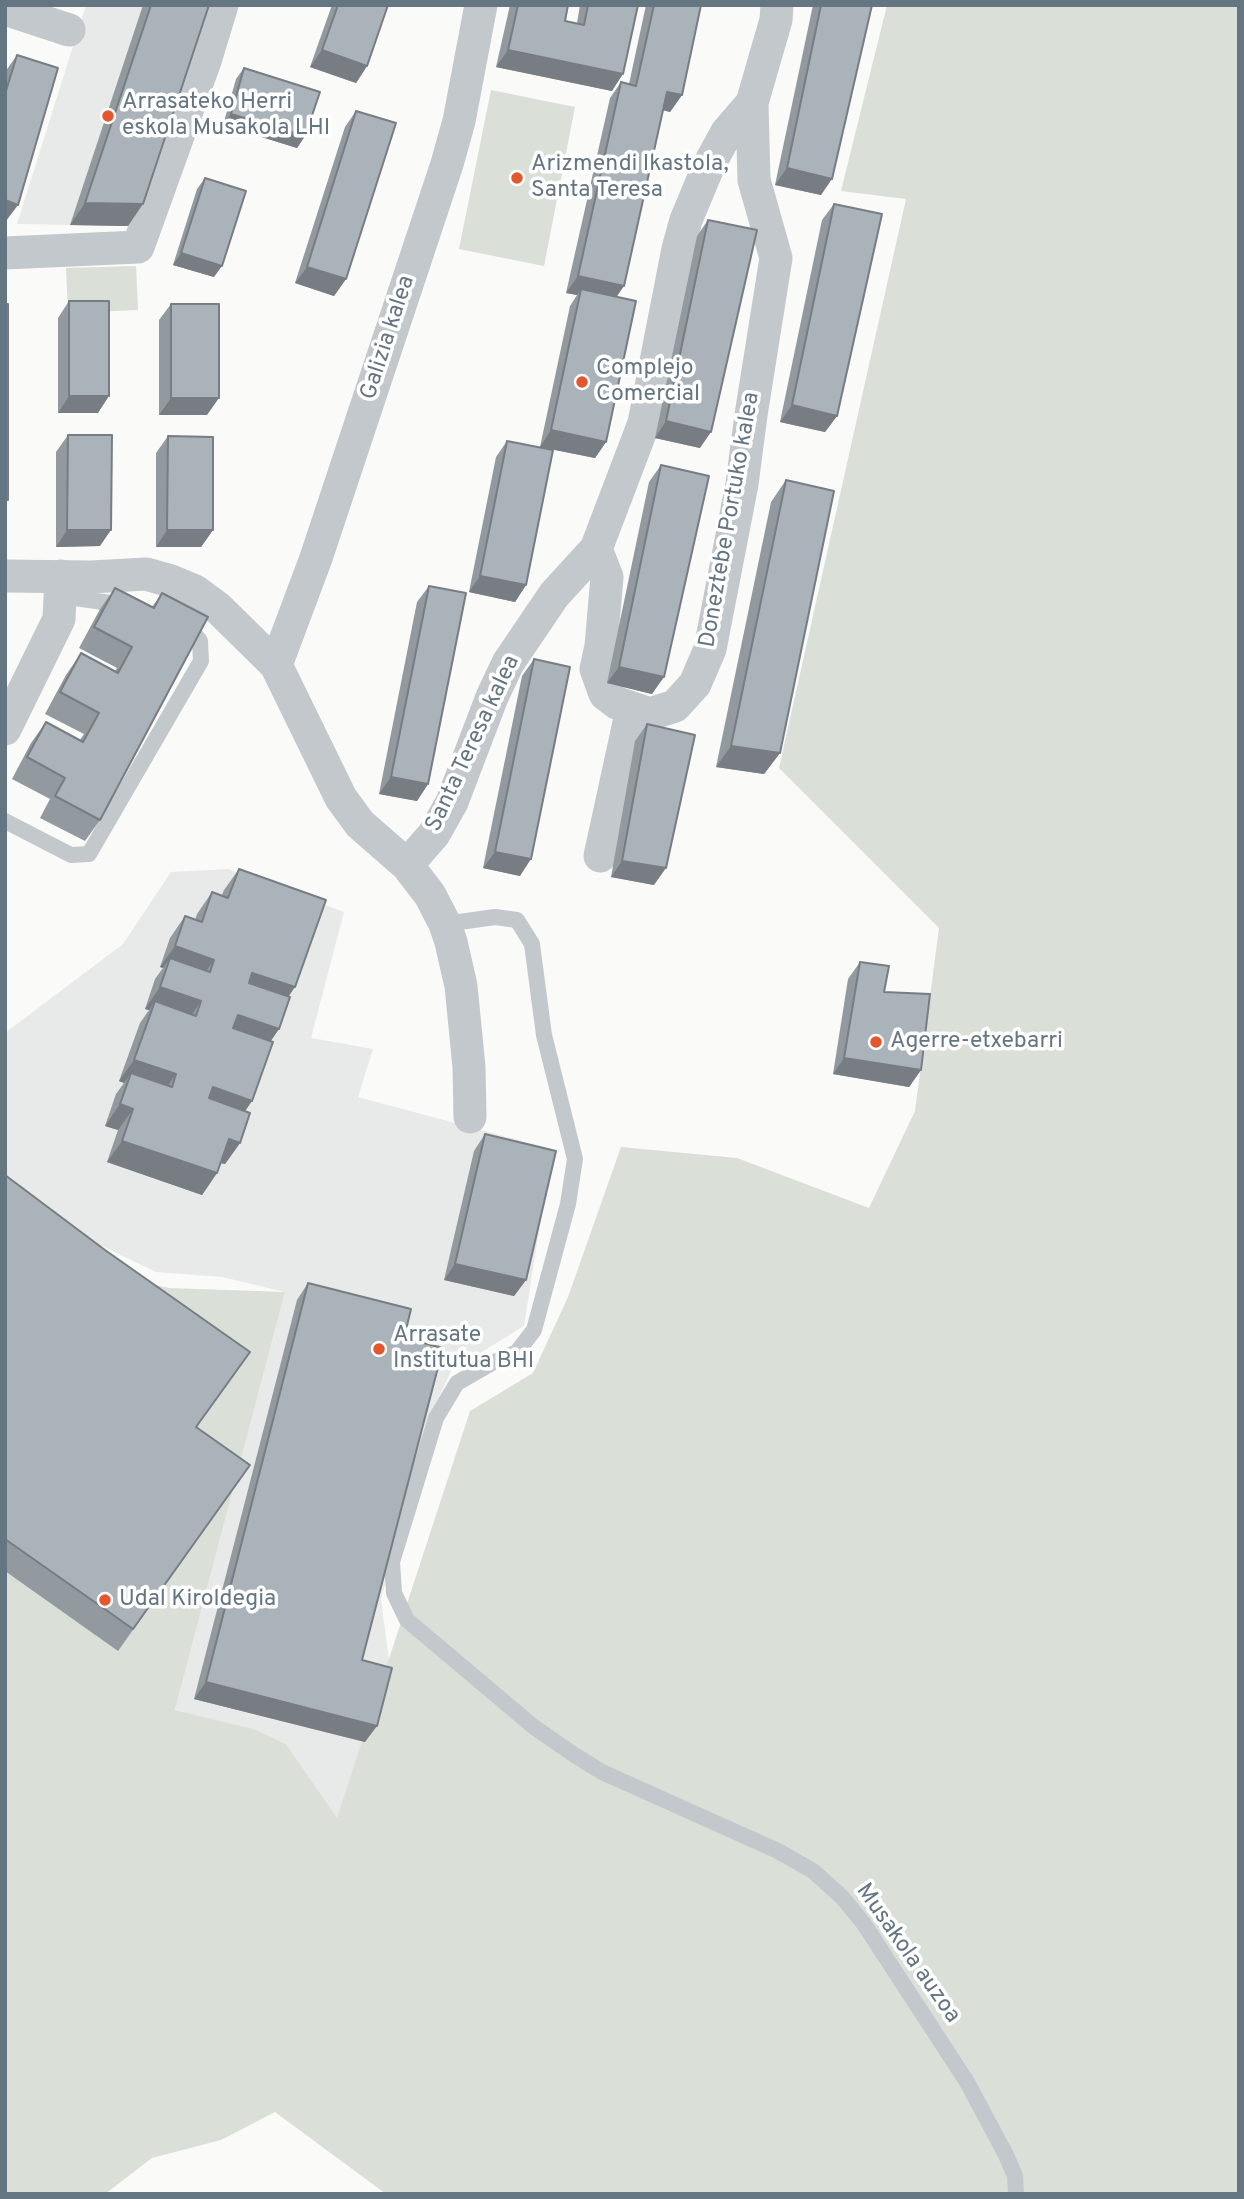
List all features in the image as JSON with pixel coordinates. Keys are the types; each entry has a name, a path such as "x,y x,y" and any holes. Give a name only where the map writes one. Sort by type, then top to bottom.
{"street":[{"path":"5,253 138,247 205,61 222,5"},
{"name":"Galizia kalea","path":"276,665 316,558 447,164 459,121 481,5"},
{"name":"Santa Teresa kalea","path":"407,865 434,834 452,802 508,663 554,595 596,550 644,423 686,220 709,164 727,132 752,103 776,20 777,5"},
{"path":"5,9 69,30"},
{"name":"Doneztebe Portuko kalea","path":"632,709 650,714 675,706 695,684 710,649 742,484 776,258 754,180 752,103"},
{"path":"596,550 607,577 601,646 596,669 605,694 632,709 600,856"},
{"path":"5,576 61,586 146,574 171,581 195,591 218,608 276,665 341,798 360,824 407,865 430,895 445,924 461,986 469,1067 470,1117"},
{"path":"5,729 59,619 61,586"}],"lane":[{"path":"61,586 145,607"},
{"path":"5,821 71,855 89,854 201,661 201,641 192,631 169,619"},
{"name":"Musakola auzoa","path":"445,924 495,917 517,920 532,944 544,1035 575,1159 568,1204 534,1330 517,1352 457,1383 436,1418 391,1562 394,1593 407,1620 534,1727 573,1754 602,1772 778,1851 813,1871 842,1898 864,1924 967,2082 1006,2155 1015,2176 1016,2194"}],"shaded area":[{"name":"Arrasateko Herri eskola Musakola LHI","path":"86,5 201,5 128,226 17,224"},
{"path":"887,5 1239,5 1239,2194 386,2194 275,2112 221,2140 152,2158 105,2194 5,2194 5,1207 90,1271 169,1288 285,1292 175,1710 254,1729 286,1744 337,1818 470,1411 533,1373 568,1297 621,1147 737,1158 869,1208 915,1111 939,928 779,768 906,199 841,191"},
{"path":"491,90 575,107 544,266 459,249"},
{"path":"136,266 138,310 68,313 66,268"},
{"name":"Arrasate Institutua BHI","path":"228,869 344,912 311,1038 373,1049 358,1097 552,1149 524,1326 451,1371 430,1416 381,1599 393,1691 337,1819 286,1744 254,1729 175,1710 285,1292 222,1277 156,1272 71,1231 5,1181 5,1033 123,944 171,872"}],"building":[{"path":"151,5 209,5 143,204 85,203"},
{"path":"338,5 388,5 367,66 322,50"},
{"path":"518,5 568,5 565,21 584,25 588,5 638,5 623,74 508,50"},
{"path":"654,5 701,5 682,95 667,92 624,286 578,276 621,82 636,86"},
{"path":"821,5 872,5 832,179 787,168"},
{"path":"17,55 58,68 18,205 5,200 5,94"},
{"path":"244,68 320,92 305,136 231,114"},
{"path":"356,111 396,123 346,279 307,267"},
{"path":"205,178 246,191 222,266 181,253"},
{"path":"834,204 882,214 837,416 792,405"},
{"path":"708,220 757,230 711,432 666,421"},
{"name":"Complejo Comercial","path":"581,289 636,301 606,442 551,430"},
{"path":"69,301 109,301 109,396 69,396"},
{"path":"5,304 8,304 8,500 5,500"},
{"path":"171,304 219,304 219,398 171,398"},
{"path":"68,435 112,435 111,530 67,530"},
{"path":"168,436 213,437 213,530 167,530"},
{"path":"507,441 553,450 526,585 480,576"},
{"path":"661,465 709,476 664,677 619,667"},
{"path":"786,480 834,491 780,753 731,746"},
{"path":"429,586 466,593 428,784 391,777"},
{"path":"115,588 154,608 162,593 208,617 100,820 55,796 65,778 27,757 46,722 83,742 99,713 60,692 81,653 118,673 132,647 94,627"},
{"path":"534,659 570,667 531,859 495,852"},
{"path":"647,724 695,735 666,868 622,861"},
{"path":"239,869 326,900 295,987 252,973 249,983 290,997 279,1029 238,1015 233,1028 273,1042 252,1101 213,1087 209,1098 250,1113 240,1143 229,1139 217,1173 122,1141 133,1109 120,1104 131,1073 172,1087 176,1074 134,1060 155,1001 196,1016 201,1001 160,987 170,958 210,972 214,960 175,946 185,916 202,922 212,892 228,898"},
{"name":"Agerre-etxebarri","path":"860,962 889,966 884,992 930,994 921,1070 844,1058"},
{"path":"485,1134 556,1151 526,1280 455,1264"},
{"path":"5,1175 105,1250 250,1352 196,1427 250,1465 133,1629 5,1539"},
{"path":"308,1283 411,1309 404,1338 443,1348 362,1660 392,1668 377,1726 206,1682"}],"place":[{"name":"Arrasateko Herri eskola Musakola LHI","path":"108,116"},
{"name":"Arizmendi Ikastola, Santa Teresa","path":"517,178"},
{"name":"Complejo Comercial","path":"582,382"},
{"name":"Agerre-etxebarri","path":"876,1042"},
{"name":"Arrasate Institutua BHI","path":"379,1349"},
{"name":"Udal Kiroldegia","path":"105,1600"}]}
